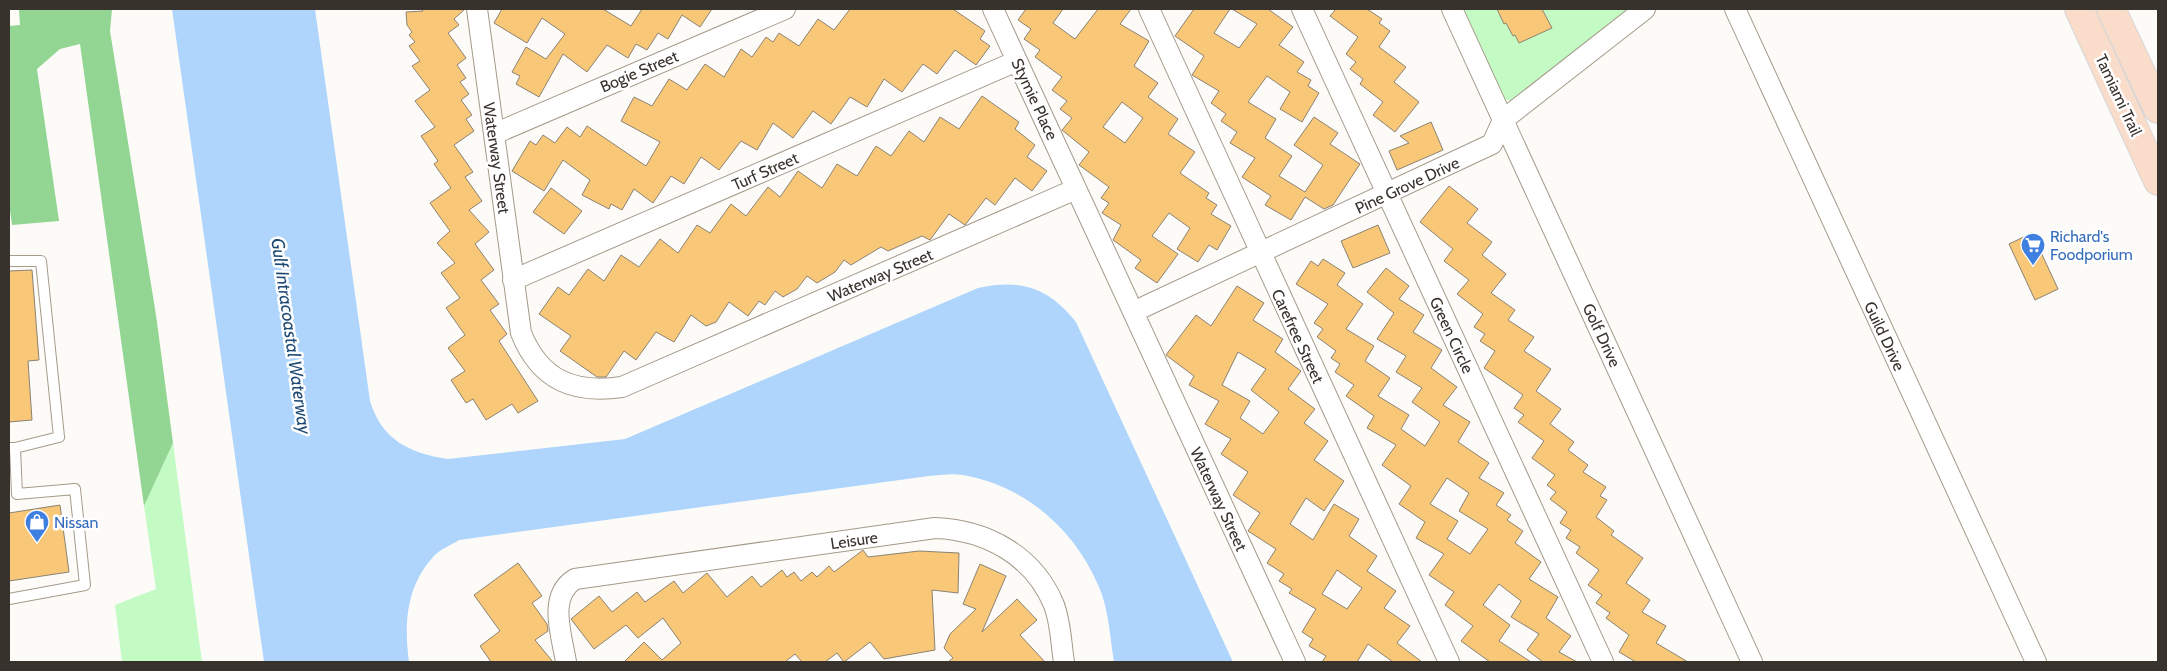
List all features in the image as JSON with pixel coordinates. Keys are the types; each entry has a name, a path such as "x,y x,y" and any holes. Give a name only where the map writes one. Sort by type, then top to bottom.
{"main road":[{"name":"Tamiami Trail","path":"2079,9 2158,181"},
{"name":"Tamiami Trail","path":"2111,9 2158,109"}],"street":[{"name":"Waterway Street","path":"477,9 521,333 528,350 539,364 553,376 570,385 600,390 622,387 1076,189 1295,662"},
{"name":"Bogie Street","path":"494,134 784,9"},
{"name":"Stymie Place","path":"993,9 1076,189"},
{"name":"Carefree Street","path":"1149,9 1449,662"},
{"name":"Green Circle","path":"1302,9 1603,662"},
{"name":"Golf Drive","path":"1452,9 1752,662"},
{"name":"Pine Grove Drive","path":"1133,312 1492,144 1503,120 1645,9"},
{"name":"Guild Drive","path":"1735,9 2036,662"},
{"name":"Turf Street","path":"513,280 1017,61"},
{"name":"Leisure","path":"566,662 558,606 560,595 568,584 584,577 936,528 973,533 994,541 1010,551 1036,575 1054,606 1064,662"}],"lane":[{"path":"9,261 41,261 59,437 12,448 17,494 75,490 85,586 9,599"}],"green space":[{"path":"19,9 112,9 110,31 156,315 173,443 144,506 80,44 60,49 37,69 59,221 12,225 9,203 9,26 20,25"},
{"path":"1458,9 1634,9 1515,101 1502,99"},
{"path":"173,443 202,662 122,662 115,605 156,589 144,506"}],"water":[{"name":"Gulf Intracoastal Waterway","path":"172,9 315,9 370,401 382,426 399,442 421,453 448,459 625,439 978,288 1008,285 1033,288 1055,301 1076,322 1233,662 1114,662 1107,615 1099,587 1089,566 1062,529 1027,500 1007,489 963,475 946,474 459,540 436,554 424,569 412,593 407,620 409,662 264,662"}],"building":[{"path":"421,9 465,9 454,19 459,25 448,33 466,58 457,65 466,78 460,82 469,94 461,100 472,115 466,119 474,131 454,145 473,172 465,177 482,201 469,210 489,232 475,244 494,270 481,280 499,304 490,310 507,334 499,341 538,401 518,413 512,404 486,420 473,399 466,403 451,380 465,371 448,348 465,335 446,308 460,298 441,273 455,263 437,243 450,231 430,203 451,188 434,164 438,161 421,136 435,127 415,101 430,90 412,66 420,61 409,46 415,42 409,35 412,32 407,25 406,12 423,11"},
{"path":"502,9 603,9 631,26 642,9 712,9 700,27 682,15 668,39 658,33 647,50 636,44 628,58 607,45 587,72 563,54 539,97 516,84 520,76 512,72 526,47 546,59 565,34 542,18 527,43 494,23"},
{"path":"850,9 953,9 985,31 980,39 990,46 976,65 955,50 937,74 923,64 902,92 884,79 867,107 850,97 831,124 813,111 793,138 773,123 757,150 741,141 719,170 701,157 684,184 671,176 653,203 634,189 622,210 611,204 609,209 582,195 590,180 563,160 544,191 512,171 530,141 536,145 543,135 555,143 567,127 580,137 587,126 646,166 660,142 621,121 634,97 652,106 669,79 687,90 705,64 724,77 741,49 752,57 766,37 773,42 779,33 799,46 818,19 834,30"},
{"path":"1026,9 1063,9 1053,23 1075,39 1098,9 1131,9 1120,24 1149,41 1134,66 1158,83 1148,97 1178,119 1168,134 1195,152 1180,173 1209,193 1206,198 1217,205 1211,214 1231,226 1217,250 1209,245 1198,262 1177,249 1190,228 1169,213 1152,236 1178,254 1157,283 1135,268 1141,260 1113,240 1121,225 1102,213 1109,203 1101,198 1109,187 1079,165 1089,152 1062,130 1072,118 1060,109 1067,101 1052,90 1062,77 1035,57 1040,50 1024,39 1031,29 1018,20","holes":["1122,102 1143,118 1125,143 1103,127"]},
{"path":"1194,9 1230,9 1214,33 1239,48 1257,24 1232,9 1268,9 1293,27 1279,45 1304,62 1297,72 1311,80 1308,86 1319,93 1302,122 1280,109 1290,92 1267,76 1248,102 1276,119 1265,138 1292,156 1279,176 1305,192 1323,165 1294,145 1314,117 1338,133 1330,144 1360,164 1333,205 1324,209 1305,197 1291,220 1265,205 1271,196 1242,177 1255,158 1230,143 1237,132 1221,121 1226,114 1211,103 1219,91 1192,75 1204,56 1175,36"},
{"path":"1336,9 1367,9 1382,19 1379,23 1390,31 1379,47 1406,67 1394,82 1419,102 1395,132 1373,115 1383,102 1360,84 1363,79 1350,69 1356,62 1346,54 1358,37 1330,16"},
{"path":"1497,9 1542,9 1552,28 1519,43 1506,23 1504,24"},
{"path":"982,96 1019,122 1015,129 1035,145 1027,157 1047,171 1032,191 1015,178 995,205 986,198 965,225 949,214 930,240 922,236 888,251 881,247 851,265 844,260 835,272 817,283 807,276 797,289 783,297 775,291 765,305 759,301 748,316 729,302 716,322 706,326 691,315 674,342 656,332 636,360 624,351 606,377 597,377 560,351 571,336 539,314 558,287 569,295 588,269 604,281 621,255 639,267 660,239 678,253 697,225 710,233 731,204 746,216 768,187 780,197 798,171 822,188 837,164 857,176 876,146 891,156 909,131 924,142 940,117 959,129"},
{"path":"1431,122 1443,150 1397,170 1389,151 1409,143 1400,136"},
{"path":"1449,186 1478,209 1467,223 1492,242 1482,255 1506,274 1491,293 1515,310 1508,320 1534,337 1524,351 1551,369 1536,391 1561,409 1550,424 1574,442 1568,450 1588,465 1583,472 1606,487 1600,496 1607,500 1596,517 1614,531 1611,535 1643,558 1626,583 1650,600 1642,612 1666,626 1656,643 1688,662 1636,662 1619,652 1629,635 1606,618 1610,613 1596,603 1602,595 1588,585 1599,570 1576,553 1580,547 1566,538 1571,530 1560,523 1567,512 1550,499 1556,492 1547,485 1555,475 1532,458 1544,441 1518,422 1524,415 1514,408 1523,395 1484,368 1495,351 1480,341 1485,334 1474,327 1483,314 1457,294 1469,280 1444,261 1453,249 1420,222"},
{"path":"551,188 582,211 564,234 533,212"},
{"path":"1378,225 1390,253 1353,268 1341,241"},
{"name":"Richard's Foodporium","path":"2032,233 2058,289 2035,300 2009,244"},
{"path":"1323,259 1345,273 1337,285 1363,304 1346,329 1374,346 1365,361 1390,378 1378,396 1409,415 1401,429 1425,446 1440,422 1412,402 1422,388 1396,372 1406,356 1377,339 1394,313 1367,292 1386,268 1409,286 1399,299 1424,315 1413,332 1442,350 1431,368 1457,387 1443,405 1470,422 1458,442 1489,463 1479,478 1504,493 1496,505 1511,515 1507,520 1523,531 1515,543 1541,562 1529,579 1558,597 1546,618 1571,636 1559,652 1577,662 1543,662 1527,650 1539,634 1511,617 1521,601 1499,584 1483,605 1510,625 1499,641 1531,662 1490,662 1461,641 1473,626 1445,605 1454,592 1429,575 1444,554 1416,538 1425,522 1399,504 1411,486 1382,465 1396,445 1367,428 1374,416 1346,396 1354,385 1335,372 1340,364 1331,358 1336,351 1317,337 1323,329 1314,323 1328,304 1296,284 1311,261 1318,266","holes":["1447,478 1469,493 1459,511 1488,529 1470,554 1447,539 1458,521 1430,504"]},
{"path":"32,270 39,360 28,361 32,420 9,422 9,271"},
{"path":"1237,286 1264,303 1253,320 1283,339 1275,352 1301,371 1288,389 1315,409 1304,423 1328,441 1314,460 1344,481 1324,511 1306,498 1290,524 1313,540 1334,504 1359,519 1349,536 1377,556 1367,571 1396,591 1384,608 1410,626 1397,643 1422,662 1393,662 1368,644 1357,662 1322,662 1326,656 1309,646 1313,639 1302,632 1316,609 1289,593 1292,589 1279,581 1284,574 1267,563 1276,549 1248,531 1260,513 1233,495 1248,472 1221,454 1231,439 1205,424 1219,401 1189,385 1194,376 1166,355 1196,315 1211,326","holes":["1238,352 1266,369 1251,390 1279,412 1263,434 1240,418 1250,401 1222,385","1337,570 1362,588 1347,609 1322,594"]},
{"name":"Nissan","path":"60,505 69,572 9,581 9,513"},
{"path":"863,550 868,557 919,551 959,553 958,593 932,590 935,650 884,659 870,642 844,662 837,653 825,662 802,662 795,654 785,662 624,662 644,642 662,660 681,643 663,618 638,638 626,625 594,649 571,619 599,596 612,612 637,592 645,602 674,581 683,593 707,573 727,597 752,576 761,587 782,570 787,577 794,572 801,581 812,572 817,577 829,566 834,572"},
{"path":"518,563 542,596 532,603 547,624 548,631 535,640 553,662 491,662 480,646 500,631 474,595"},
{"path":"980,564 1006,576 982,632 1017,599 1037,620 1020,635 1045,662 948,662 953,658 944,648 950,634 976,609 963,604"}],"place":[{"name":"Richard's Foodporium","path":"2033,266"},
{"name":"Nissan","path":"37,543"}]}
